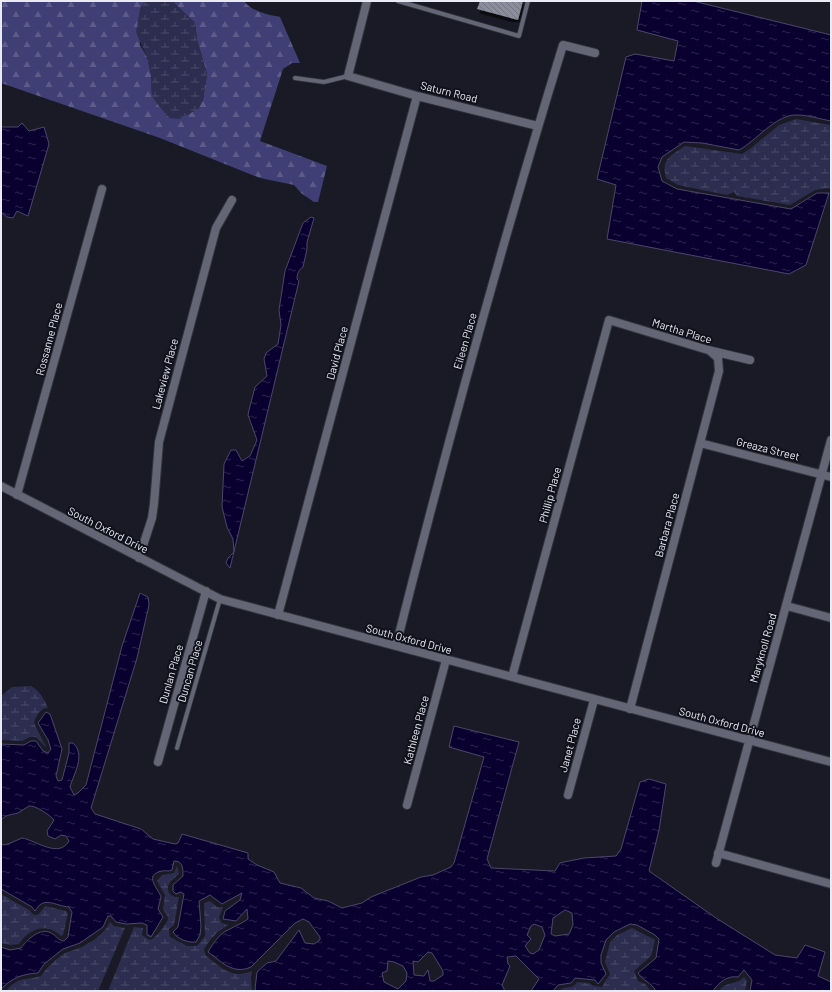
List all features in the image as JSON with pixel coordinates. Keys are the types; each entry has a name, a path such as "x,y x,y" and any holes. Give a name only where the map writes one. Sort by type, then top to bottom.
{"street":[{"path":"351,78 367,1"},
{"name":"Eileen Place","path":"396,646 443,458 538,126 563,45 595,53"},
{"name":"Saturn Road","path":"351,78 538,126"},
{"name":"David Place","path":"278,615 417,96"},
{"name":"Rossanne Place","path":"18,495 102,189"},
{"name":"Lakeview Place","path":"139,558 152,518 159,442 216,228 232,200"},
{"name":"Martha Place","path":"609,320 708,350 750,360"},
{"name":"Phillip Place","path":"512,676 609,320"},
{"name":"Barbara Place","path":"630,709 719,370 718,358 708,350"},
{"name":"Maryknoll Road","path":"716,863 831,440"},
{"name":"Greaza Street","path":"700,443 831,477"},
{"name":"South Oxford Drive","path":"1,486 220,599 831,762"},
{"name":"Dunlan Place","path":"158,762 206,591"},
{"path":"787,606 831,618"},
{"name":"Kathleen Place","path":"407,805 446,660"},
{"name":"Janet Place","path":"568,795 594,700"},
{"path":"718,853 831,884"}],"lane":[{"path":"398,1 519,36 528,1"},
{"path":"295,78 324,82 351,78"},
{"name":"Duncan Place","path":"178,748 220,599"}],"green space":[{"path":"1,1 145,1 140,9 140,45 147,57 151,74 152,96 198,109 203,100 207,74 197,40 195,23 172,1 244,1 255,10 280,17 300,63 292,63 283,69 260,141 327,166 318,202 314,202 301,193 294,185 260,178 160,138 1,83"},
{"path":"145,1 172,1 195,23 197,40 207,74 203,100 198,109 180,119 169,118 152,96 151,74 147,57 136,32 140,9"},
{"path":"796,119 831,125 831,191 829,188 815,190 790,205 737,196 734,192 727,195 678,185 666,178 665,166 668,158 685,146 742,154 779,125"},
{"path":"31,686 43,698 48,708 43,709 37,715 34,723 46,747 36,737 30,737 22,741 1,740 1,696 12,687"},
{"path":"177,866 179,874 171,881 168,887 170,894 174,897 179,897 174,925 169,929 170,937 187,946 197,946 205,936 204,903 210,901 217,907 223,907 219,918 222,923 229,925 221,929 204,949 205,955 221,968 232,973 238,974 252,971 252,991 108,991 134,927 143,928 142,935 150,940 164,927 168,918 163,909 165,895 157,881 162,875 174,873"},
{"path":"1,894 29,910 34,915 39,914 45,906 66,911 68,913 63,935 61,936 50,929 44,928 28,934 19,944 10,945 1,943"},
{"path":"110,922 114,926 125,928 98,991 6,991 18,981 41,976 52,963 65,953 82,947 96,938 104,931"},
{"path":"632,928 655,940 651,956 634,971 638,981 645,984 651,991 559,991 561,989 573,986 577,982 589,983 594,986 602,987 610,974 605,962 610,942 617,935"},
{"path":"744,977 747,981 745,991 719,991 728,984 738,981"}],"water":[{"path":"642,1 693,1 831,35 831,121 797,115 789,116 774,123 739,150 702,143 684,142 662,157 658,167 662,181 677,189 791,209 817,193 829,193 806,265 789,274 607,239 616,185 597,179 626,57 635,54 674,61 678,41 637,30"},
{"path":"22,123 29,131 44,127 49,144 28,216 17,211 13,218 7,217 1,212 1,127 18,127"},
{"path":"311,217 314,218 307,242 303,267 299,270 297,275 297,279 299,281 234,552 233,539 227,527 222,507 224,464 231,450 236,450 242,461 250,456 257,440 248,415 249,410 255,387 267,376 264,359 266,353 278,344 281,325 279,310 285,271 303,223"},
{"path":"234,552 230,568 226,563 228,558"},
{"path":"140,593 148,597 149,605 137,658 91,808 95,814 141,829 153,839 175,844 178,843 182,834 248,853 248,859 257,865 274,872 280,883 301,888 314,898 328,901 342,908 362,903 371,897 421,877 433,875 451,867 454,863 484,757 449,747 454,726 519,742 487,859 491,868 555,871 560,863 564,862 584,858 616,856 621,849 640,782 649,779 666,784 659,830 649,871 716,918 775,955 797,958 805,945 825,952 818,976 831,982 831,991 750,991 752,980 744,970 738,977 731,977 724,980 713,991 656,991 638,973 656,958 659,939 655,935 637,925 630,924 614,932 606,940 601,955 601,963 606,974 598,984 595,980 575,978 571,983 558,985 553,991 531,991 539,979 516,956 507,957 508,964 510,966 502,985 505,991 257,991 255,989 257,972 267,963 276,961 299,930 305,943 314,944 320,940 320,937 309,922 303,919 295,923 251,967 239,969 228,966 208,952 219,936 248,919 247,909 236,921 223,919 225,911 240,900 242,893 222,904 210,895 199,901 201,926 200,935 196,942 183,940 177,937 173,932 178,927 184,894 181,892 176,894 173,891 173,885 183,876 183,868 177,861 174,861 172,870 162,871 153,875 153,882 161,897 158,909 163,917 151,937 147,935 147,925 142,923 126,924 116,922 111,916 108,916 103,927 80,943 63,949 44,964 38,973 18,977 1,989 1,947 10,950 21,948 34,935 43,932 51,933 60,940 64,941 68,937 72,912 69,907 46,902 38,906 35,911 32,907 1,889 1,842 3,845 22,838 47,847 59,848 65,846 69,841 66,836 61,835 55,839 48,836 47,831 54,820 46,813 32,806 29,806 18,813 7,816 1,820 1,744 24,745 31,741 36,741 43,751 48,753 51,749 48,740 38,723 46,712 50,714 62,749 56,776 58,781 62,780 69,753 69,743 73,743 79,753 79,759 70,787 74,795 78,793 86,785 122,646","holes":["565,910 572,913 573,925 569,934 555,936 551,934 553,918","534,924 542,927 545,935 539,950 533,954 530,953 525,946 531,939 527,935 531,926","428,952 432,953 443,971 443,975 434,981 430,981 428,970 424,976 414,975 413,961 418,962","388,961 403,966 407,973 406,981 398,989 384,982 382,973 387,971"]}],"building":[{"path":"480,1 523,1 518,20 477,9"}]}
